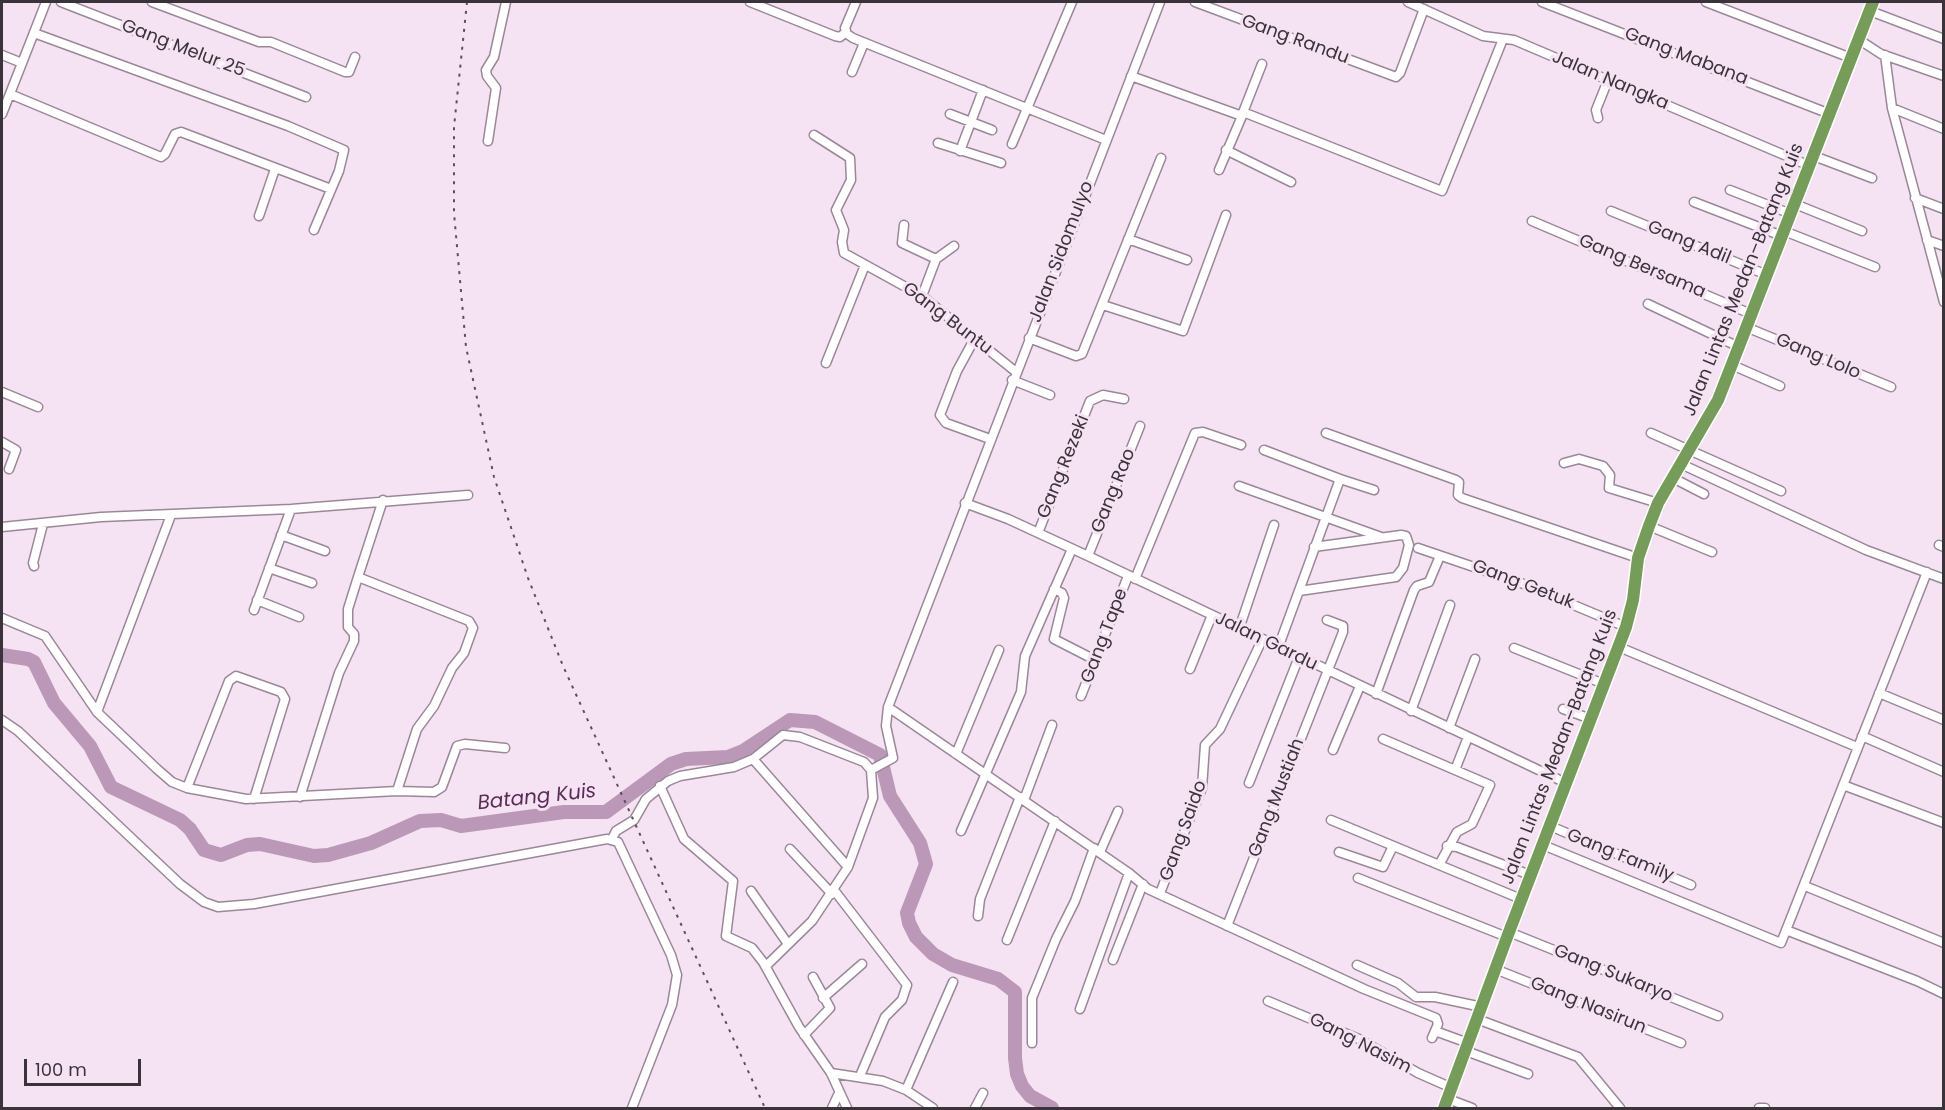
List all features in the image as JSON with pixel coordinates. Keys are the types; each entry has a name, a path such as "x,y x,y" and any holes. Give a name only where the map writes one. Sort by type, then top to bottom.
{"highway":[{"name":"Jalan Lintas Medan–Batang Kuis","path":"1448,1099 1530,875 1626,627 1633,600 1638,558 1649,526 1658,503 1718,400 1866,20"}],"street":[{"path":"2,114 44,2"},
{"name":"Gang Melur 25","path":"61,2 306,97"},
{"path":"152,2 259,42 271,42 345,72 349,72 355,57"},
{"path":"488,141 496,88 487,76 486,70 494,57 506,2"},
{"path":"750,2 840,37 846,32 856,2"},
{"path":"1012,144 1072,2"},
{"name":"Jalan Sidomulyo","path":"888,707 1160,2"},
{"name":"Gang Randu","path":"1195,2 1395,77 1400,73 1424,9"},
{"name":"Jalan Nangka","path":"1408,2 1483,36 1514,40 1608,80 1812,160 1872,178"},
{"name":"Gang Mabana","path":"1542,2 1830,114"},
{"path":"1706,2 1851,58"},
{"path":"1944,39 1866,20 1872,49 1944,76"},
{"path":"846,32 864,43 1106,140"},
{"path":"33,33 339,147 345,154 314,230"},
{"path":"1131,76 1242,114 1442,191 1503,39"},
{"path":"852,72 864,43"},
{"path":"1883,54 1892,108 1944,302"},
{"path":"2,55 22,63"},
{"path":"1219,170 1262,64"},
{"path":"1598,118 1597,106 1608,80"},
{"path":"960,151 983,90"},
{"path":"10,94 161,158 175,134 181,132 331,189"},
{"path":"1892,108 1944,129"},
{"path":"950,114 993,130"},
{"name":"Gang Buntu","path":"814,135 850,158 851,180 840,197 836,210 844,230 842,242 844,253 922,296 975,338 1014,376 1050,395"},
{"path":"938,143 1001,163"},
{"path":"1226,150 1291,182"},
{"path":"1029,338 1079,356 1103,305 1161,158"},
{"path":"259,216 275,169"},
{"path":"1730,190 1862,231"},
{"path":"1915,198 1944,209"},
{"path":"1694,202 1875,267"},
{"name":"Gang Adil","path":"1611,211 1767,275"},
{"path":"1103,305 1183,331 1226,215"},
{"name":"Gang Bersama","path":"1532,221 1751,314"},
{"path":"904,225 902,243 936,259"},
{"path":"1128,239 1187,260"},
{"path":"1927,240 1944,246"},
{"path":"922,296 936,259 954,246"},
{"path":"826,363 865,266"},
{"path":"1648,304 1739,347"},
{"name":"Gang Lolo","path":"1746,327 1891,387"},
{"path":"975,338 947,392 941,418 945,423 990,440"},
{"path":"1732,365 1780,386"},
{"path":"2,392 38,407"},
{"name":"Gang Rezeki","path":"1038,533 1090,401 1103,395 1124,399"},
{"name":"Gang Rao","path":"1088,556 1140,426"},
{"name":"Gang Tape","path":"1081,696 1195,433 1203,432 1241,445"},
{"path":"1326,433 1456,480 1459,484 1458,495 1462,498 1638,558"},
{"path":"1651,433 1781,491"},
{"path":"2,442 16,450 9,469"},
{"path":"1264,450 1374,490"},
{"path":"1564,463 1579,459 1603,466 1610,475 1609,488 1658,503"},
{"path":"1681,464 1866,550 1944,579"},
{"path":"1278,648 1340,478"},
{"path":"1673,478 1704,494"},
{"path":"1239,486 1326,515 1381,537"},
{"path":"2,526 101,517 291,508 468,495"},
{"path":"300,797 339,673 354,641 354,634 348,627 348,609 383,500"},
{"name":"Jalan Gardu","path":"965,503 1088,556 1566,783"},
{"path":"254,610 291,508"},
{"path":"97,712 171,515"},
{"path":"34,566 43,524"},
{"path":"1239,628 1274,525"},
{"path":"1649,526 1712,552"},
{"path":"281,535 325,551"},
{"path":"1299,591 1396,577 1408,554 1408,539 1403,535 1314,547"},
{"name":"Gang Getuk","path":"1418,548 1440,556 1444,554 1521,583 1626,627"},
{"path":"961,831 987,776 1021,692 1025,656 1072,549"},
{"path":"1376,694 1414,590 1417,586 1429,582 1440,556"},
{"path":"269,568 312,583"},
{"path":"1543,845 1782,942 1927,572"},
{"path":"358,577 469,621 472,626 464,653 452,668 434,706 417,729 397,791"},
{"path":"1054,589 1062,593 1064,598 1054,639 1097,661"},
{"path":"258,600 299,617"},
{"path":"1411,711 1450,605"},
{"path":"1190,669 1212,615"},
{"path":"2,618 45,636 97,712 172,782 187,788 236,798 254,799 397,791 439,791 445,781 454,750 460,744 505,748"},
{"name":"Gang Mustiah","path":"1227,926 1344,628 1327,620"},
{"name":"Gang Saido","path":"1160,893 1202,788 1205,745 1220,729 1262,640"},
{"path":"1619,646 1857,747"},
{"path":"1514,648 1604,684"},
{"path":"956,754 999,650"},
{"path":"1250,783 1299,657"},
{"path":"1449,728 1475,659"},
{"path":"187,788 229,681 236,676 281,692 285,699 254,799"},
{"path":"1333,750 1360,686"},
{"path":"1879,693 1944,720"},
{"path":"874,769 891,761 893,756 886,726 888,707 1143,884 1227,926 1364,989 1435,1018 1438,1024 1434,1035 1528,1074"},
{"path":"1563,708 1591,719"},
{"path":"2,720 18,731 180,884 204,902 218,907 254,904 612,839 618,842 671,955 677,975 672,1005 632,1108"},
{"path":"978,916 980,899 1052,724"},
{"path":"612,839 615,831 638,816 639,807 660,786 680,776 719,771 753,759 777,739 791,734 852,755 874,769"},
{"path":"1862,736 1944,772"},
{"path":"1455,770 1468,737"},
{"path":"1383,739 1476,777 1490,787 1472,824 1460,829 1447,846 1439,865"},
{"path":"753,759 848,867"},
{"path":"766,966 812,921 848,867 873,798 874,769"},
{"path":"1843,785 1944,823"},
{"path":"660,786 684,839 733,881 726,936 752,948 766,966 804,1035 831,1073 838,1095 847,1108"},
{"path":"1032,1043 1034,993 1097,850 1118,811"},
{"path":"1331,820 1521,899"},
{"path":"1007,940 1055,821"},
{"name":"Gang Family","path":"1550,826 1691,885"},
{"path":"1340,852 1383,867 1393,846"},
{"path":"1447,846 1457,847 1530,875"},
{"path":"790,849 833,892 908,985 901,1001 885,1017 860,1076"},
{"path":"1080,1009 1129,873"},
{"name":"Gang Sukaryo","path":"1359,878 1718,1016"},
{"path":"1113,960 1143,884"},
{"path":"1805,886 1944,943"},
{"path":"751,891 788,944"},
{"path":"1786,930 1917,981 1944,994"},
{"path":"823,998 862,964"},
{"path":"1357,965 1398,983 1416,997 1435,997 1482,1006"},
{"name":"Gang Nasirun","path":"1495,969 1681,1043"},
{"path":"804,1035 829,1010 813,977"},
{"path":"906,1090 953,982"},
{"name":"Gang Nasim","path":"1268,1001 1359,1039 1418,1073 1448,1099 1472,1108"},
{"path":"1477,1019 1578,1057 1620,1108"},
{"path":"831,1073 860,1076 906,1090 933,1108"},
{"path":"975,1108 983,1093"},
{"path":"832,1108 838,1095"},
{"path":"1759,1108 1765,1108"}],"waterway":[{"name":"Batang Kuis","path":"2,655 34,662 54,703 90,746 111,787 180,820 190,829 204,850 221,855 247,845 260,844 314,856 328,855 371,843 420,821 441,820 461,826 564,812 606,812 671,764 686,759 728,757 743,751 790,720 815,722 880,755 890,796 920,843 926,864 907,913 909,923 916,937 933,954 952,965 998,979 1015,992 1017,1074 1022,1086 1030,1096 1052,1108"}],"railway":[{"path":"467,2 454,127 454,213 466,347 494,477 528,578 563,666 765,1108"}]}
